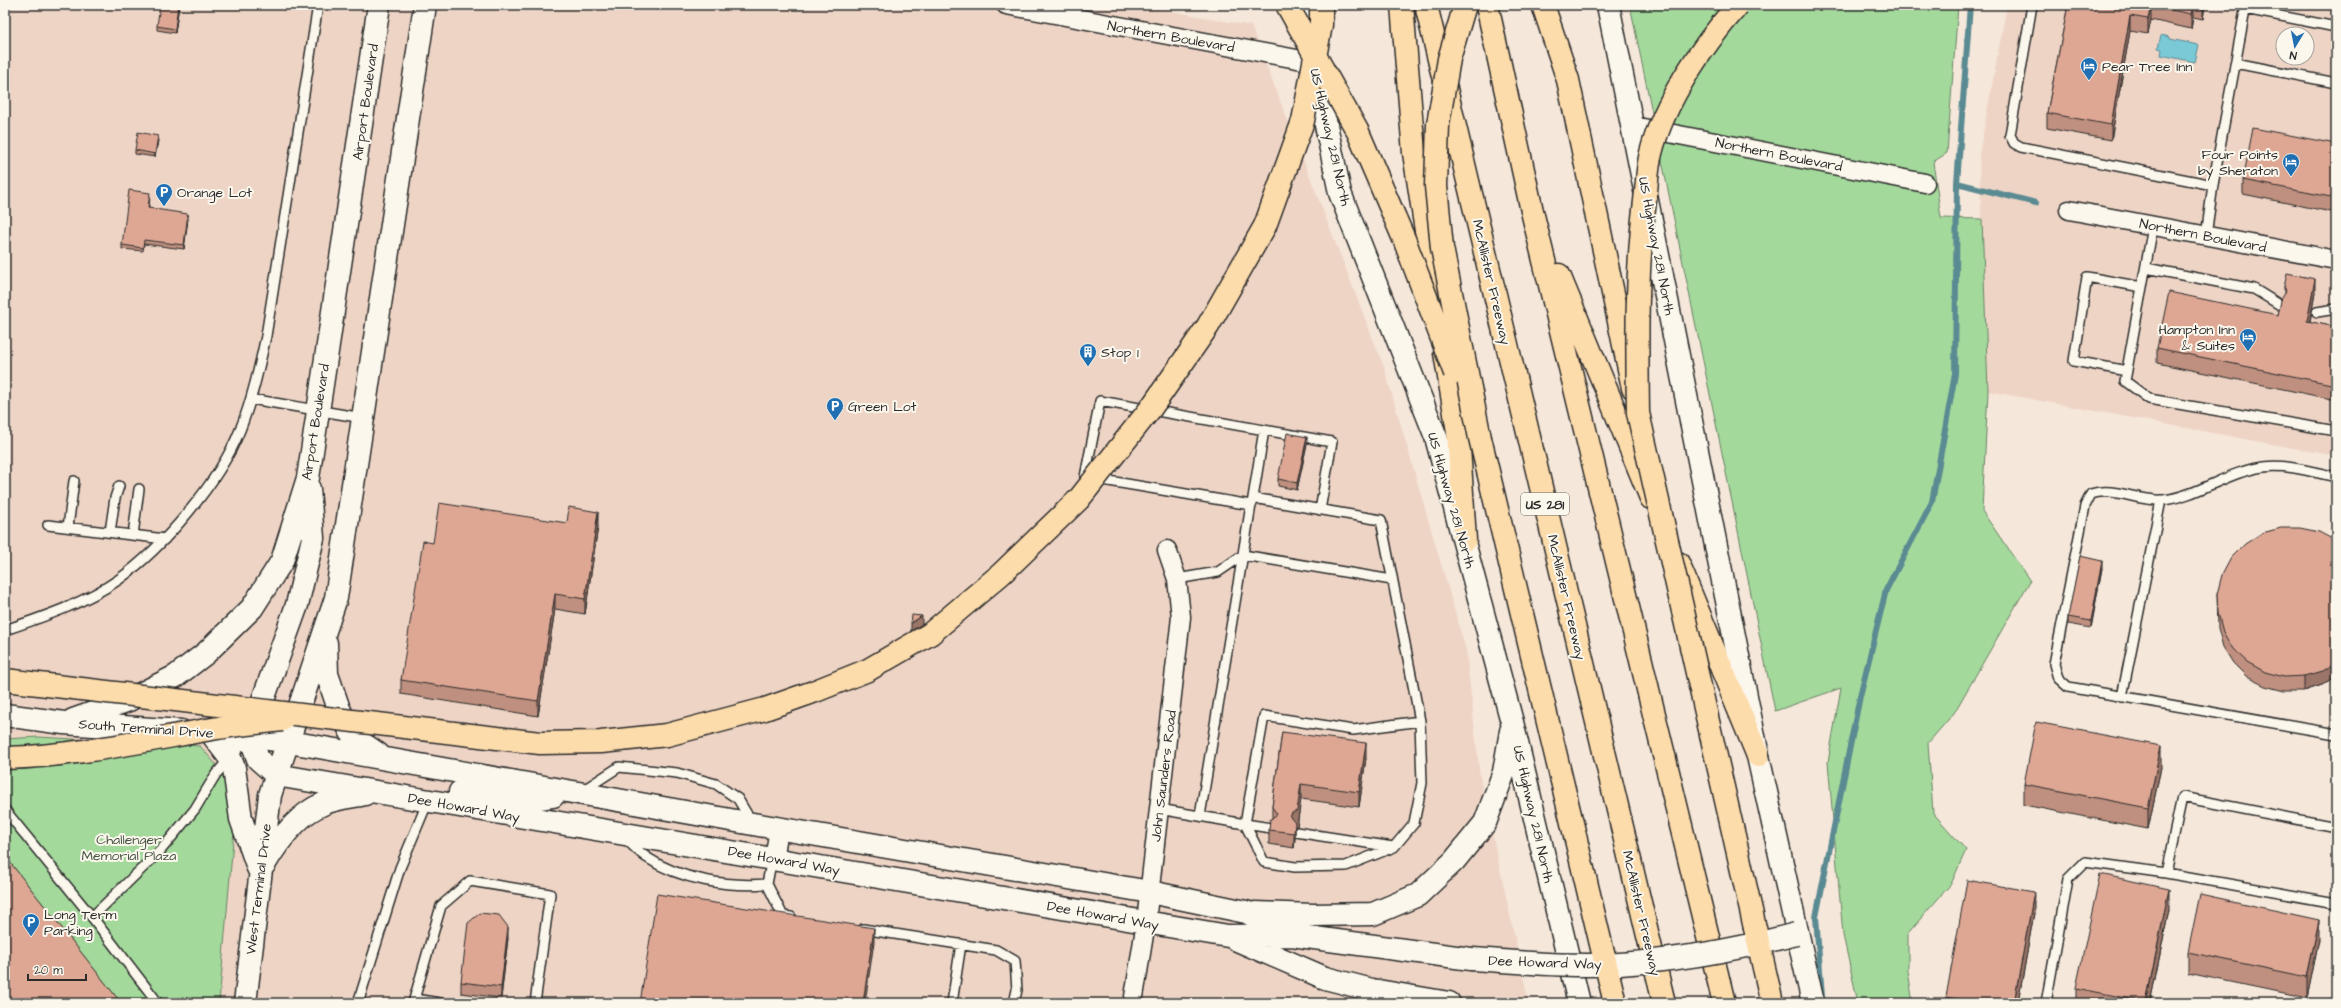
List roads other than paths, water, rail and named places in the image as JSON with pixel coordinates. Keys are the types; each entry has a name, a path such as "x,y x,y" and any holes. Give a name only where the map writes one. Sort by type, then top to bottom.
{"highway":[{"path":"1287,5 1358,132 1404,239 1480,438"},
{"path":"5,680 540,743 601,742 667,735 765,709 868,670 930,634 1001,574 1079,499 1151,408 1208,326 1265,226 1303,121 1321,25 1321,5"},
{"path":"1402,5 1414,153 1458,432 1465,540"},
{"name":"McAllister Freeway","path":"1426,5 1664,1003"},
{"path":"1465,5 1449,59 1438,124 1436,186 1442,248 1480,438 1614,1003"},
{"path":"1487,5 1532,211 1724,1003"},
{"path":"1543,5 1568,80 1638,413 1772,1003"},
{"path":"1638,413 1636,316 1641,234 1651,153 1663,120 1684,81 1710,39 1738,5"},
{"path":"1532,211 1758,756"},
{"path":"5,758 44,757 114,748 214,728 314,716"}],"main road":[{"name":"Airport Boulevard","path":"64,723 129,700 176,676 206,652 252,608 282,561 308,478 379,5"},
{"path":"308,478 313,538 297,605 250,736 258,758 276,775 336,598 425,5"},
{"name":"US Highway 281 North","path":"1304,5 1313,62 1340,193 1436,437 1465,540 1512,722 1580,1003"},
{"name":"US Highway 281 North","path":"1608,5 1758,756 1796,934 1813,1003"},
{"path":"326,626 327,674 339,709 354,738 386,759"},
{"name":"South Terminal Drive","path":"5,715 64,723 250,736 288,742"},
{"path":"1246,912 1313,916 1373,914 1418,895 1454,861 1485,823 1504,772 1512,722"},
{"path":"210,733 230,758 236,781 242,820 259,873"},
{"name":"Dee Howard Way","path":"288,742 1150,892 1246,912 1292,935"},
{"name":"Dee Howard Way","path":"276,775 1228,936 1292,935 1471,959 1559,965 1620,964 1697,955 1796,934"},
{"name":"West Terminal Drive","path":"244,1003 259,873 270,795 276,775"},
{"path":"428,801 436,789 528,800 577,793"},
{"path":"259,873 279,840 297,822 322,804 375,792"},
{"path":"1228,936 1325,978 1372,990 1449,1003"}],"street":[{"name":"Northern Boulevard","path":"1006,5 1313,62"},
{"name":"Northern Boulevard","path":"1633,126 1925,183"},
{"name":"Northern Boulevard","path":"2070,210 2336,260"},
{"name":"John Saunders Road","path":"1133,1003 1150,892 1181,617 1177,579 1167,550"},
{"path":"773,858 779,828"}],"lane":[{"path":"5,630 60,611 118,580 165,539 211,483 240,431 251,399 266,336 318,5"},
{"path":"2032,5 2010,135 2014,143 2021,147 2213,185"},
{"path":"2206,236 2213,185 2246,7 2336,27"},
{"path":"2235,63 2336,83"},
{"path":"2153,226 2125,381 2149,399 2336,432"},
{"path":"2146,268 2254,289 2280,305"},
{"path":"2127,371 2074,361 2087,277 2142,287"},
{"path":"2317,312 2336,309"},
{"path":"251,399 318,409 363,418"},
{"path":"1320,510 1332,442 1100,401 1085,477 1252,502 1320,510 1380,520 1420,721 1422,783 1414,823 1394,847 1346,866 1295,867 1264,862 1245,824 1264,716 1352,730 1420,721"},
{"path":"1200,816 1264,430"},
{"path":"2336,477 2287,467 2264,467 2250,470 2181,497 2161,500 2100,491 2091,494 2085,506 2054,664 2058,678 2068,687 2336,734"},
{"path":"68,527 74,481"},
{"path":"110,532 114,498 119,486"},
{"path":"133,535 139,489"},
{"path":"2122,697 2161,500"},
{"path":"48,525 165,539"},
{"path":"1177,579 1218,572 1243,555 1392,580"},
{"path":"92,917 161,850 195,809 216,774 250,736"},
{"path":"577,793 618,767 677,773 716,784 738,800 753,824"},
{"path":"2166,873 2182,797 2336,827"},
{"path":"358,1003 400,868 428,801"},
{"path":"1159,809 1271,828"},
{"path":"5,810 92,917 158,1003"},
{"path":"618,832 647,857 682,874 742,886 767,884"},
{"path":"1296,832 1394,847"},
{"path":"773,858 767,884 783,916 798,918"},
{"path":"2046,1003 2068,879 2085,862 2166,873 2336,903"},
{"path":"440,1003 414,1001 441,906 470,881 550,894 535,1003"},
{"path":"852,927 996,950 1015,961 1016,990 1014,1003"},
{"path":"952,1003 961,944"}],"water":[{"path":"2161,35 2170,37 2170,39 2199,45 2195,62 2161,55 2162,49 2158,48"}],"waterway":[{"path":"1822,997 1816,917 1860,696 1886,590 1932,502 1955,374 1957,183 1970,5"},
{"path":"1957,183 2036,203"}],"place":[{"name":"Pear Tree Inn","path":"2089,81"},
{"name":"Four Points by Sheraton","path":"2291,177"},
{"name":"Orange Lot","path":"164,207"},
{"name":"Hampton Inn & Suites","path":"2248,352"},
{"name":"Stop 1","path":"1088,367"},
{"name":"Green Lot","path":"835,421"},
{"name":"Long Term Parking","path":"31,937"}],"park label":[{"name":"Challenger Memorial Plaza","path":"129,848"}]}
